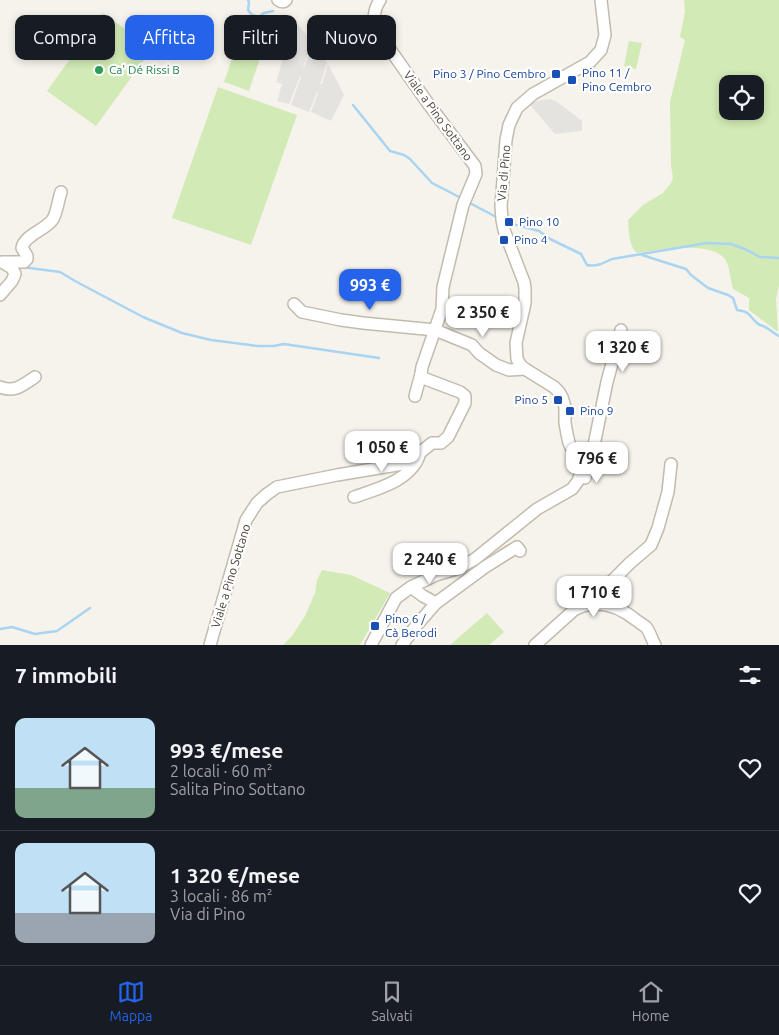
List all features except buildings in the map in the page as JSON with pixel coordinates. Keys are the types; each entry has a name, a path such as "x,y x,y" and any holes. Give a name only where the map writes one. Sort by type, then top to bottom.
{"street":[{"path":"278,0 280,2 286,0"},
{"name":"Viale a Pino Sottano","path":"210,645 246,520 256,503 277,487 403,464 432,443 441,443 448,437 465,404 465,396 460,392 423,378 421,374 442,308 443,287 463,205 476,174 475,166 427,102 376,28 374,17 376,6 380,0"},
{"name":"Via di Pino","path":"525,369 517,359 516,347 524,310 525,288 504,230 501,206 506,140 509,125 517,108 533,94 590,62 601,50 605,35 601,0"},
{"path":"2,262 24,262 27,260 27,256 22,248 23,244 54,218 61,192"},
{"path":"0,296 15,274 12,268 2,262"},
{"path":"294,304 302,312 341,320 363,324 435,330 472,345 479,353 496,365 509,370 525,369 559,392 564,402 569,443 580,465 580,475 575,485 568,492 537,509 475,559 411,587 396,598 371,645"},
{"path":"560,496 565,499 570,498 578,492 584,483 621,330"},
{"path":"415,396 421,374"},
{"path":"0,388 8,390 17,389 34,377"},
{"path":"354,497 394,482 416,464 420,452"},
{"path":"580,607 582,603 598,594 651,545 661,519 668,492 670,464"},
{"path":"402,645 436,603 485,567 517,547 520,551"},
{"path":"411,587 436,603"},
{"path":"535,645 574,610 597,604 613,606 627,613 646,627 655,645"}],"green space":[{"path":"684,0 779,0 779,285 776,299 778,332 749,310 749,298 733,289 726,261 718,253 696,248 683,248 637,253 630,242 628,220 643,205 663,193 673,178 670,102 685,40 680,37 685,12"},
{"name":"Ca' Dé Rissi B","path":"115,22 125,29 125,60 144,60 96,126 47,91 69,60 115,60"},
{"path":"629,41 642,43 636,69 624,66"},
{"path":"232,60 259,60 249,91 224,82"},
{"path":"218,87 297,115 251,245 172,218"},
{"path":"322,570 351,575 390,593 360,645 283,645 292,636 305,616"},
{"path":"487,613 504,632 489,645 450,645"}],"shaded area":[{"path":"297,24 307,35 307,55 303,67 307,59 325,60 327,63 320,84 322,84 328,64 344,95 331,121 311,112 317,92 309,112 291,105 300,76 289,104 277,101 282,84 276,82 282,60 297,60"},
{"path":"551,99 582,121 582,131 555,134 530,105 541,100"}],"waterway":[{"path":"248,0 248,10 252,15 259,17 264,13 273,11"},
{"path":"353,105 390,151 404,155 432,183 463,199"},
{"path":"468,202 498,218"},
{"path":"505,222 539,231 550,239 581,254 587,265 707,243 731,244 760,257 779,258"},
{"path":"642,255 686,269 708,288 733,298 737,310 747,313 758,324 779,336"},
{"path":"22,267 60,272 143,317 182,333 211,340 258,346 284,344 379,358"},
{"path":"0,629 12,627 35,634 57,631 90,608"}],"place":[{"name":"Ca' Dé Rissi B","path":"99,70"},
{"name":"Pino 3 / Pino Cembro","path":"556,74"},
{"name":"Pino 11 / Pino Cembro","path":"572,80"},
{"name":"Pino 10","path":"509,222"},
{"name":"Pino 4","path":"504,240"},
{"name":"Pino 5","path":"558,400"},
{"name":"Pino 9","path":"570,411"},
{"name":"Pino 6 / Cà Berodi","path":"375,626"}]}
